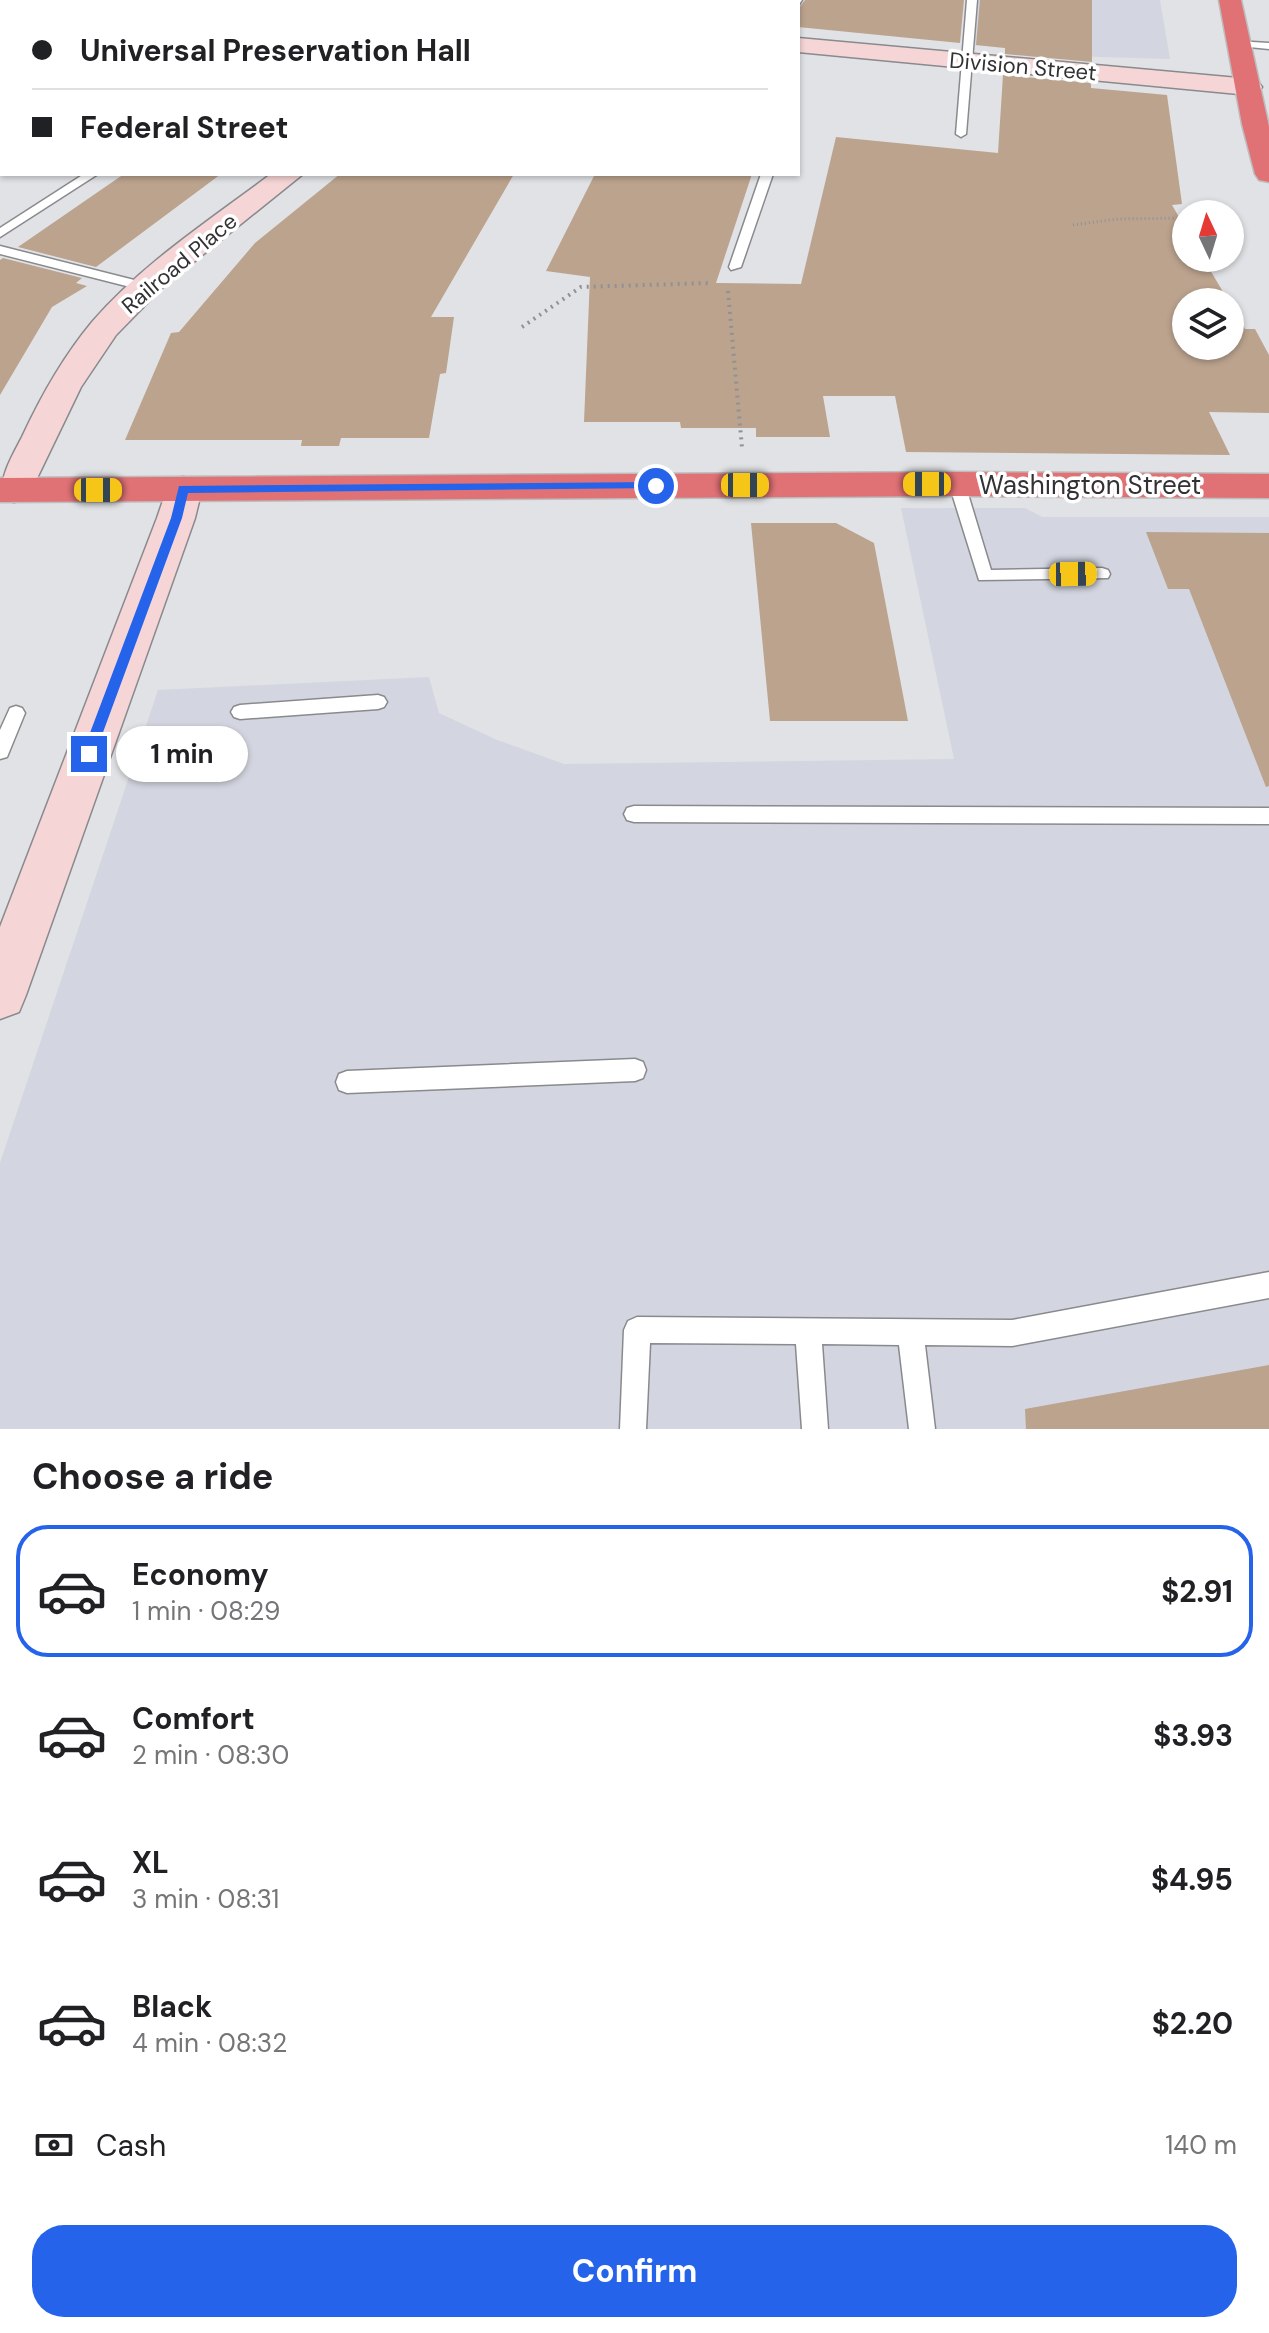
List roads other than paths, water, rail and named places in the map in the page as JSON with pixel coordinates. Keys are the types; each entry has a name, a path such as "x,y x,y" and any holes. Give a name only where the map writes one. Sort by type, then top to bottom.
{"highway":[{"path":"1230,0 1255,124 1269,174"},
{"name":"Washington Street","path":"7,490 957,484 1269,486"}],"street":[{"name":"Division Street","path":"800,45 1249,87"},
{"name":"Railroad Place","path":"7,490 84,354 109,322 146,287 286,176"},
{"path":"1,992 176,518 183,489"}],"lane":[{"path":"961,134 972,0"},
{"path":"1239,43 1269,46"},
{"path":"0,233 89,176"},
{"path":"735,267 766,176"},
{"path":"0,250 146,287"},
{"path":"957,484 985,576 1102,574"},
{"path":"240,712 378,702"},
{"path":"0,752 16,713"},
{"path":"634,814 1269,816"},
{"path":"347,1082 635,1070"},
{"path":"633,1429 637,1330 1012,1333 1269,1285"},
{"path":"808,1332 815,1429"},
{"path":"911,1333 922,1429"}]}
